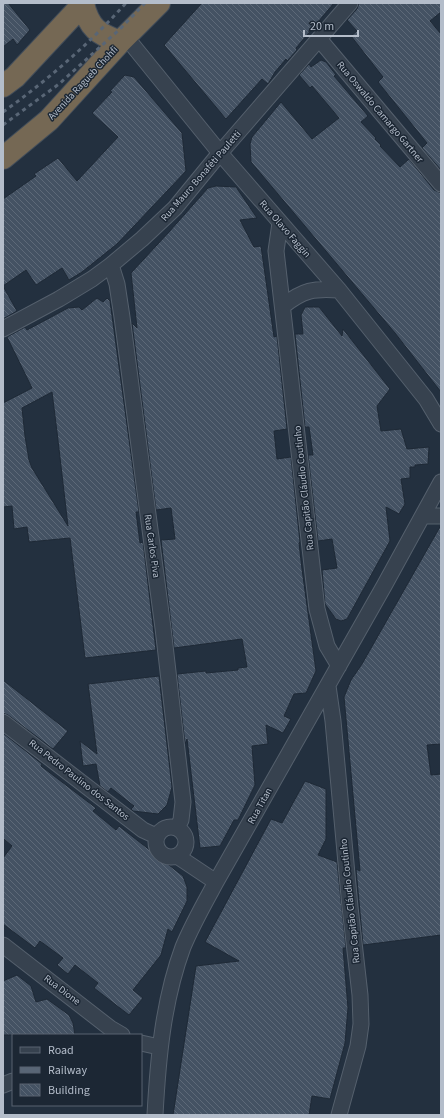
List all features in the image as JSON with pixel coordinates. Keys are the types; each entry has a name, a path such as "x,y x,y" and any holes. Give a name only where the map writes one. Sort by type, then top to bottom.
{"highway":[{"path":"3,86 15,77 83,3 90,23 98,32 123,40"},
{"name":"Avenida Ragueb Chohfi","path":"3,158 49,120 123,40 152,6"}],"street":[{"name":"Rua Mauro Bonaféti Pauletti","path":"3,328 59,299 92,279 142,239 175,208 220,153 320,40 350,3"},
{"name":"Rua Olavo Faggin","path":"123,40 144,58 220,153 339,290 426,399 441,424"},
{"name":"Rua Oswaldo Camargo Gartner","path":"320,40 441,184"},
{"name":"Rua Capitão Cláudio Coutinho","path":"280,222 276,251 317,609 327,646 339,666"},
{"name":"Rua Carlos Piva","path":"111,265 117,284 122,317 163,628 183,802 181,820 177,828"},
{"path":"283,306 296,296 305,292 318,289 339,290"},
{"name":"Rua Titan","path":"155,1115 159,1047 172,983 183,947 194,922 328,686 441,482"},
{"path":"423,516 441,516"},
{"name":"Rua Capitão Cláudio Coutinho","path":"328,686 333,721 350,907 360,995 361,1024 358,1046 338,1115"},
{"name":"Rua Pedro Paulino dos Santos","path":"3,722 143,830 156,836"},
{"path":"172,826 177,828 184,834 186,844 181,853 172,857 162,854 156,846 156,836 158,832 167,827 172,826"},
{"path":"177,856 216,882"},
{"name":"Rua Dione","path":"3,945 110,1028 120,1034"},
{"path":"142,1043 159,1047"}],"building":[{"path":"3,3 8,3 30,30 17,45 13,39 3,47"},
{"path":"202,3 334,3 296,48 297,50 287,61 286,59 275,72 268,84 262,79 226,119 164,45"},
{"path":"359,3 441,3 441,12 430,21 441,34 441,170 422,148 427,143 378,82 383,77 351,36 357,31 347,20 357,9"},
{"path":"321,60 326,62 336,75 334,76 368,116 361,122 376,138 375,139 381,145 380,146 400,167 409,159 434,190 441,193 441,392 395,333 251,162 250,144 252,137 281,102 312,139 339,118 312,86 310,88 299,75 309,64 311,67"},
{"path":"125,75 134,77 182,133 186,171 117,244 82,272 69,280 62,268 36,285 26,270 3,286 3,199 36,176 34,174 58,158 77,181 118,137 92,113 112,92 110,91"},
{"path":"216,186 236,187 257,218 240,220 254,247 261,246 274,337 277,336 287,429 274,431 277,459 291,457 302,569 316,671 306,693 294,694 284,716 291,719 283,733 266,725 268,744 252,746 255,785 238,820 234,820 220,846 200,848 187,739 185,744 177,674 238,670 238,668 247,667 242,639 174,648 161,540 175,539 171,508 156,510 132,323 137,328 131,273 208,188"},
{"path":"3,286 17,311 3,319"},
{"path":"97,298 103,302 107,298 110,301 139,512 136,512 140,543 143,542 156,650 85,658 70,538 29,542 27,527 14,529 12,506 3,507 3,403 32,388 7,337 25,327 27,330 68,308 79,307 82,310","holes":["52,392 68,526 32,468 29,460 25,436 22,408"]},
{"path":"305,307 319,307 342,336 343,329 390,389 377,406 381,431 401,429 407,449 429,447 428,464 410,467 410,478 401,479 405,504 399,514 386,507 390,541 347,619 341,621 336,619 325,604 322,570 337,568 332,539 318,541 308,455 313,455 309,427 305,427 295,334 303,334 301,315"},
{"path":"441,525 441,744 427,745 431,775 441,774 441,935 363,945 356,869 360,871 344,697 351,680 362,664"},
{"path":"159,676 172,787 167,805 158,814 133,811 131,809 134,806 111,788 108,792 100,786 96,764 83,766 80,741 97,754 88,684"},
{"path":"3,680 68,731 53,749 8,715 3,713"},
{"path":"3,733 42,764 41,766 96,808 93,811 116,830 119,826 183,876 187,887 187,901 172,932 168,929 161,955 133,990 143,998 129,1015 94,988 98,983 75,965 68,974 57,965 63,958 40,941 35,948 3,924 3,858 12,846 3,838"},
{"path":"305,781 326,789 326,839 318,855 337,862 346,948 343,948 348,1008 345,1043 330,1099 312,1096 309,1115 173,1115 196,966 239,961 205,942 271,819 282,823"},
{"path":"17,975 31,986 36,1002 47,999 69,1015 73,1023 75,1034 3,1035 3,981"}],"railway":[{"path":"3,112 68,61 98,33 126,3"},
{"path":"3,125 59,84 120,29 145,3"}]}
